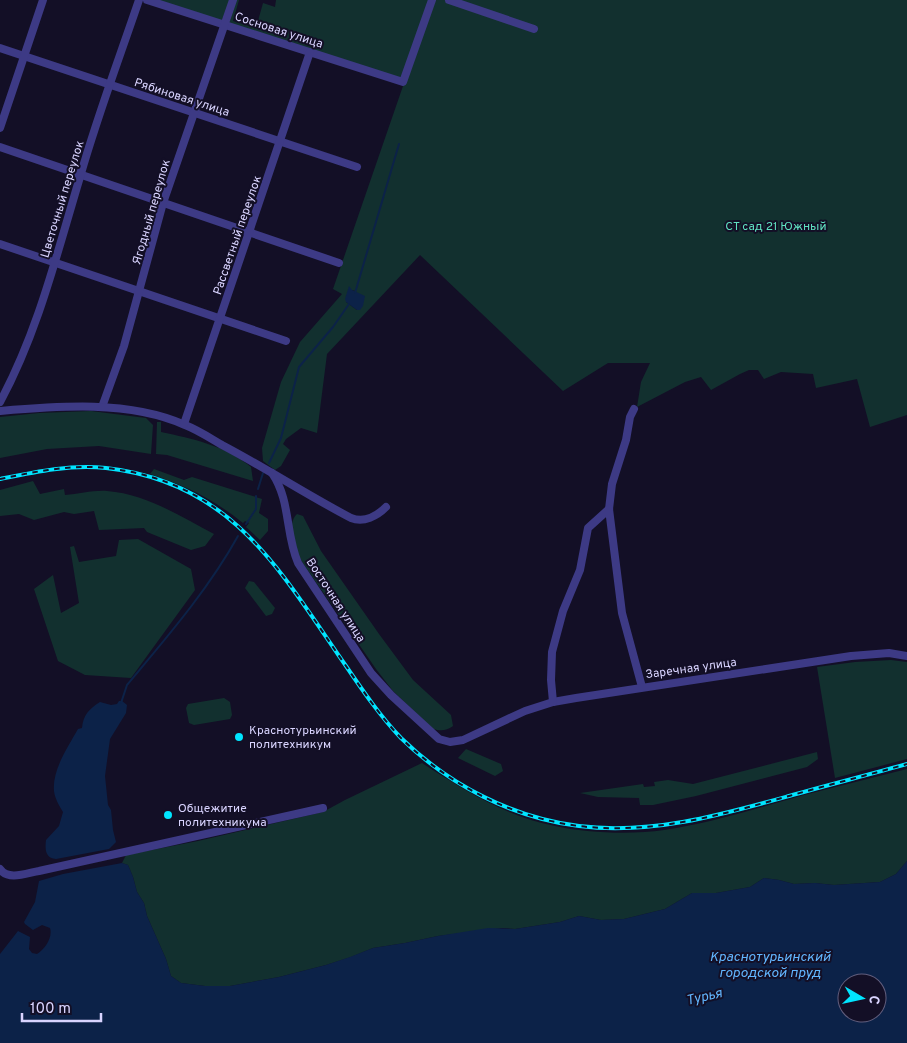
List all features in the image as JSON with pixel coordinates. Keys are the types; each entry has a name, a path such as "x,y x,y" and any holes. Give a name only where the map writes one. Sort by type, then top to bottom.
{"street":[{"path":"0,128 43,0"},
{"name":"Цветочный переулок","path":"0,402 30,335 55,263 80,175 139,0"},
{"name":"Сосновая улица","path":"147,0 403,82 432,0"},
{"name":"Ягодный переулок","path":"102,407 124,346 163,203 233,0"},
{"path":"449,0 534,29"},
{"name":"Рябиновая улица","path":"0,48 357,167"},
{"name":"Рассветный переулок","path":"184,424 310,52"},
{"path":"0,147 339,263"},
{"path":"0,244 286,341"},
{"path":"0,411 55,406 102,407 146,414 184,424 358,521 377,515 386,507"},
{"path":"634,409 630,417 620,462 612,484 609,509 622,613 642,687"},
{"name":"Восточная улица","path":"272,473 284,495 291,544 298,563 371,673 391,695 439,739 450,742 463,740 484,729"},
{"path":"553,702 550,680 552,652 563,611 580,570 588,528 609,509"},
{"name":"Заречная улица","path":"484,729 525,711 553,702 851,656 889,653 907,656"},
{"path":"0,869 8,876 39,871 324,808"}],"green space":[{"name":"СТ сад 21 Южный","path":"155,0 239,0 233,21 256,28 263,3 275,7 276,0 907,0 907,415 870,427 857,379 816,388 813,374 781,372 764,379 758,370 749,370 711,390 701,377 685,382 637,407 641,382 650,363 608,363 563,391 420,255 327,354 317,433 301,428 286,439 283,444 290,450 281,466 275,470 263,461 262,448 281,382 300,342 342,294 333,289 403,86 400,79","holes":["352,290 355,291 357,310 346,302 346,296"]},
{"path":"91,411 146,418 153,425 151,454 99,446 47,449 0,458 0,417"},
{"path":"157,422 161,422 161,432 208,444 241,459 251,467 253,481 167,455 156,454"},
{"path":"154,469 184,480 192,477 262,499 259,513 268,519 268,531 260,540 246,527 249,523 245,521 243,523 199,494 150,474"},
{"path":"33,481 40,494 64,489 65,495 107,491 135,496 175,513 214,534 205,546 191,550 147,532 144,528 99,530 94,511 74,514 64,512 34,520 19,514 0,516 0,490"},
{"path":"297,514 303,516 321,551 379,634 413,680 451,715 453,726 443,730 433,729 393,691 376,669 298,556 293,541 292,529 292,523"},
{"path":"138,539 191,569 195,590 131,678 85,675 58,661 34,589 53,575 61,613 79,603 70,547 74,546 79,562 116,556 119,540"},
{"path":"249,581 254,582 275,608 272,614 266,616 245,588"},
{"path":"891,660 907,662 907,759 835,778 817,667"},
{"path":"224,698 230,702 232,715 230,719 194,725 189,723 186,708 188,704"},
{"path":"466,749 501,764 503,771 495,776 458,758"},
{"path":"817,752 818,759 807,767 696,796 653,805 640,805 639,798 598,797 580,793 643,784 644,787 655,786 654,782 668,780 693,784"},
{"path":"422,763 469,792 519,816 567,828 595,832 624,833 651,832 699,823 907,769 907,861 896,874 880,882 834,885 815,883 794,884 764,878 750,887 716,893 692,893 665,909 624,919 601,920 579,916 560,922 515,929 502,928 438,936 373,948 326,965 279,977 230,986 205,986 181,983 171,976 128,865 122,863 126,855 198,841 323,812"}],"water":[{"path":"349,286 352,290 365,296 360,310 346,302 345,299"},
{"path":"119,701 127,705 126,713 110,739 105,776 108,805 111,810 116,842 109,849 56,859 52,858 46,852 46,840 59,826 63,812 54,791 58,767 78,729 82,728 85,716 90,710 100,702 111,705 117,704"},
{"name":"Краснотурьинский городской пруд","path":"907,861 907,1043 0,1043 0,954 18,931 30,937 29,949 32,953 37,954 45,946 51,931 50,928 42,925 33,930 24,922 35,902 39,881 63,874 122,863 128,865 171,976 181,983 205,986 230,986 279,977 326,965 373,948 488,928 515,929 560,922 579,916 601,920 624,919 665,909 692,893 716,893 750,887 764,878 794,884 815,883 834,885 880,882 896,874"}],"waterway":[{"path":"355,293 399,144"},
{"path":"269,463 281,438 299,367 333,327 349,304"},
{"path":"258,489 263,473"},
{"path":"246,524 256,509 256,496"},
{"path":"121,703 127,685 200,594 238,536"}],"railway":[{"path":"0,479 39,471 93,467 150,477 188,491 220,512 249,537 275,565 372,703 401,738 420,755 461,784 483,797 530,815 554,822 606,828 633,828 686,822 738,810 907,764"}],"place":[{"name":"Краснотурьинский политехникум","path":"239,737"},
{"name":"Общежитие политехникума","path":"168,815"}],"water label":[{"name":"Турья","path":"704,996"}]}
